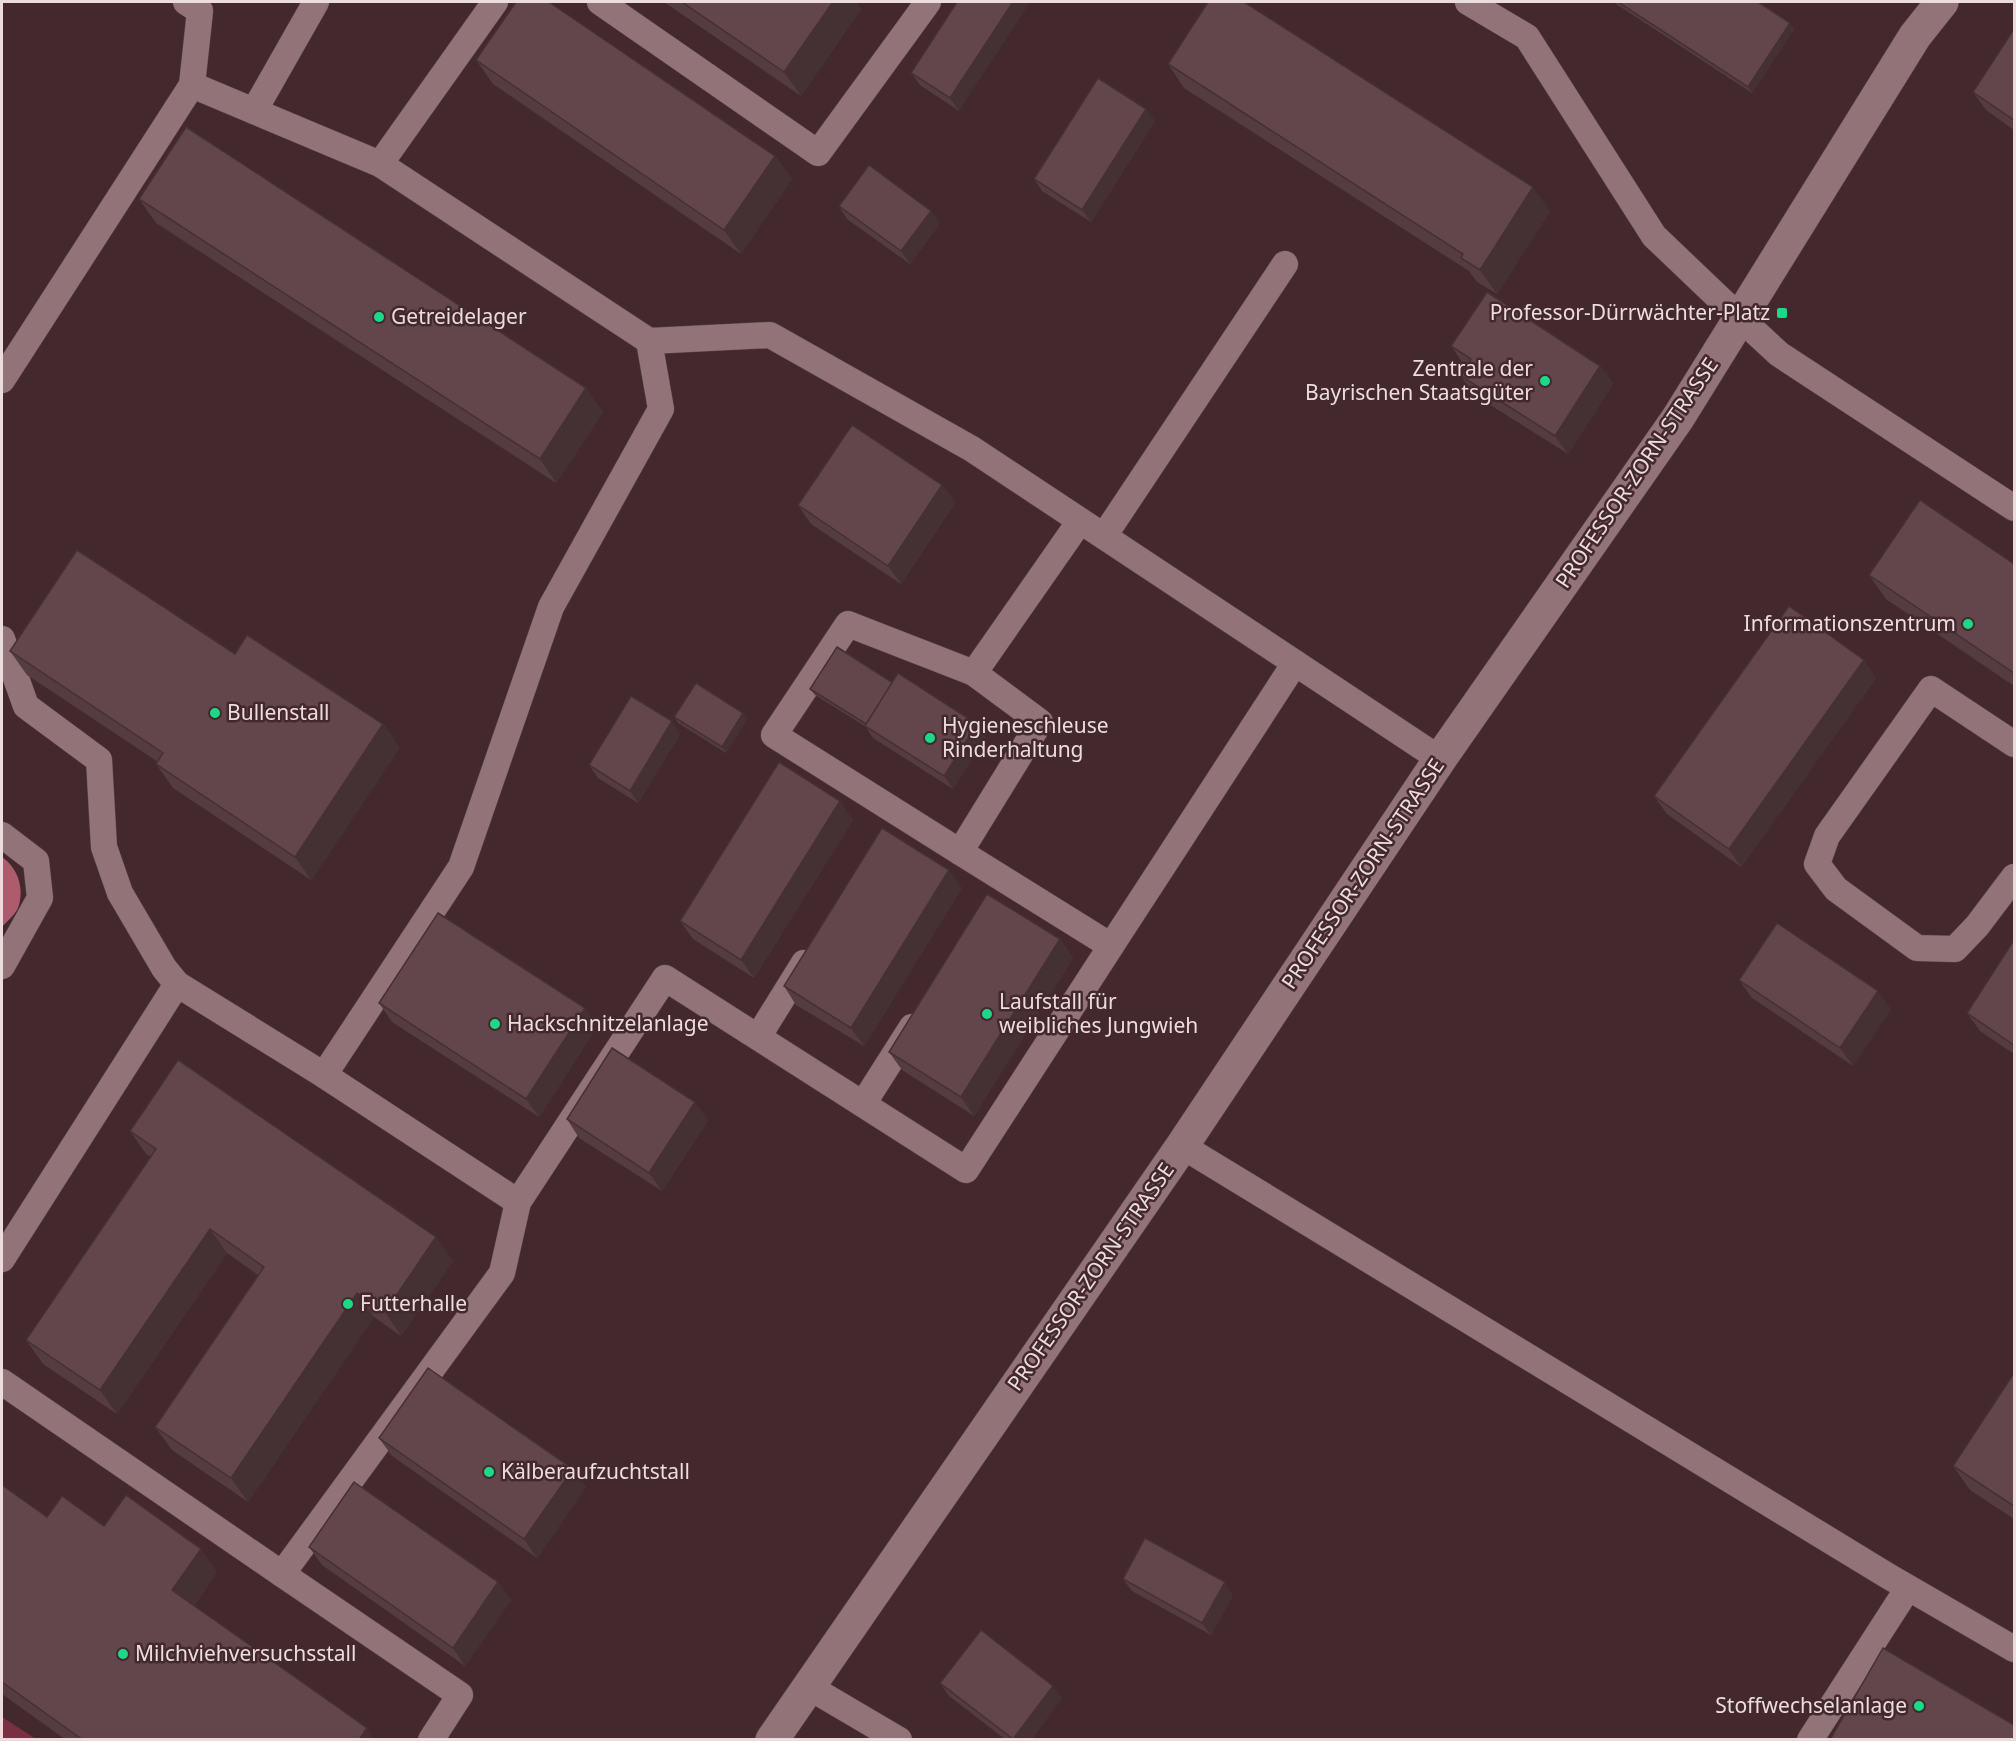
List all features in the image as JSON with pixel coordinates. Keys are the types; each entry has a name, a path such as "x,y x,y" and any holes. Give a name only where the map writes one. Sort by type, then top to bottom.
{"street":[{"name":"PROFESSOR-ZORN-STRASSE","path":"772,1740 1182,1146 1440,759 1678,418 1915,36 1942,2"}],"lane":[{"path":"2,380 192,85 200,11 186,2"},
{"path":"254,111 316,2"},
{"path":"380,164 495,2"},
{"path":"600,2 818,153 928,2"},
{"path":"1468,2 1527,37 1653,236 1740,318 1779,354 2014,508"},
{"path":"192,85 380,164 649,342 770,335 972,449 1440,759"},
{"path":"1104,536 1285,264"},
{"path":"324,1075 461,867 551,607 661,409 649,342"},
{"path":"974,673 1080,521"},
{"path":"960,852 1041,722 974,673 848,624 774,735 889,821 960,852 999,889 1111,946"},
{"path":"2,639 26,706 99,760 104,847 120,893 164,968 177,984 324,1075 518,1202"},
{"path":"282,1574 502,1274 518,1202 665,978 966,1170 1295,663"},
{"path":"2014,744 1931,689 1827,836 1817,864 1836,889 1917,948 1955,949 1977,926 2014,877"},
{"path":"2,835 36,861 40,898 2,966"},
{"path":"758,1037 818,939"},
{"path":"2,1259 177,984"},
{"path":"863,1104 924,1006"},
{"path":"1182,1146 1908,1588 2014,1649"},
{"path":"2,1382 460,1695 431,1740"},
{"path":"1810,1740 1908,1588"},
{"path":"809,1687 899,1740"}],"shaded area":[{"path":"2,857 16,873 21,894 17,911 2,927"},
{"path":"2,1717 36,1739 2,1739"}],"building":[{"path":"516,2 549,2 775,156 724,230 476,60"},
{"path":"682,2 833,2 784,72"},
{"path":"957,2 1013,2 950,98 911,73"},
{"path":"1208,2 1244,2 1533,187 1480,270 1461,258 1463,254 1168,64"},
{"path":"1618,2 1758,2 1790,23 1748,87"},
{"path":"2014,29 2014,120 1973,92"},
{"path":"1098,78 1146,109 1082,210 1034,179"},
{"name":"Getreidelager","path":"186,127 586,388 540,459 139,199"},
{"path":"869,165 931,211 901,251 839,206"},
{"name":"Zentrale der Bayrischen Staatsgüter","path":"1487,292 1600,366 1555,436 1461,376 1471,359 1451,346"},
{"path":"852,425 942,485 888,566 798,505"},
{"name":"Informationszentrum","path":"1920,500 2014,564 2014,673 1869,575"},
{"name":"Bullenstall","path":"77,550 235,654 247,635 383,724 295,857 156,764 163,753 10,651"},
{"path":"1789,606 1864,660 1729,849 1654,796"},
{"path":"837,647 893,683 866,724 810,689"},
{"name":"Hygieneschleuse Rinderhaltung","path":"898,673 977,724 944,776 865,726"},
{"path":"696,683 743,713 722,747 674,717"},
{"path":"631,696 672,721 630,791 589,765"},
{"path":"779,762 840,801 741,960 680,921"},
{"path":"882,828 949,870 851,1028 784,986"},
{"name":"Laufstall für weibliches Jungwieh","path":"987,894 1060,939 961,1097 889,1052"},
{"name":"Hackschnitzelanlage","path":"438,913 585,1008 526,1099 379,1003"},
{"path":"1777,923 1878,991 1840,1048 1739,980"},
{"path":"2014,940 2014,1045 1967,1013"},
{"name":"Hackschnitzelanlage","path":"612,1048 695,1102 649,1173 567,1119"},
{"name":"Futterhalle","path":"178,1060 436,1237 385,1312 357,1293 231,1478 155,1427 264,1267 210,1229 100,1390 26,1340 156,1149 130,1131"},
{"name":"Kälberaufzuchtstall","path":"428,1368 573,1469 524,1539 379,1438"},
{"path":"2014,1373 2014,1506 1953,1466"},
{"path":"354,1482 498,1582 453,1648 309,1547"},
{"name":"Milchviehversuchsstall","path":"2,1485 47,1517 62,1496 104,1526 126,1495 201,1549 172,1590 367,1728 359,1740 83,1740 2,1682"},
{"path":"1145,1538 1225,1582 1202,1623 1123,1579"},
{"path":"981,1630 1053,1686 1013,1739 940,1683"},
{"path":"1883,1648 2014,1725 2014,1740 1830,1740"}],"place":[{"name":"Professor-Dürrwächter-Platz","path":"1782,313"},
{"name":"Getreidelager","path":"379,317"},
{"name":"Zentrale der Bayrischen Staatsgüter","path":"1545,381"},
{"name":"Informationszentrum","path":"1968,624"},
{"name":"Bullenstall","path":"215,713"},
{"name":"Hygieneschleuse Rinderhaltung","path":"930,738"},
{"name":"Laufstall für weibliches Jungwieh","path":"987,1014"},
{"name":"Hackschnitzelanlage","path":"495,1024"},
{"name":"Futterhalle","path":"348,1304"},
{"name":"Kälberaufzuchtstall","path":"489,1472"},
{"name":"Milchviehversuchsstall","path":"123,1654"},
{"name":"Stoffwechselanlage","path":"1919,1706"}]}
